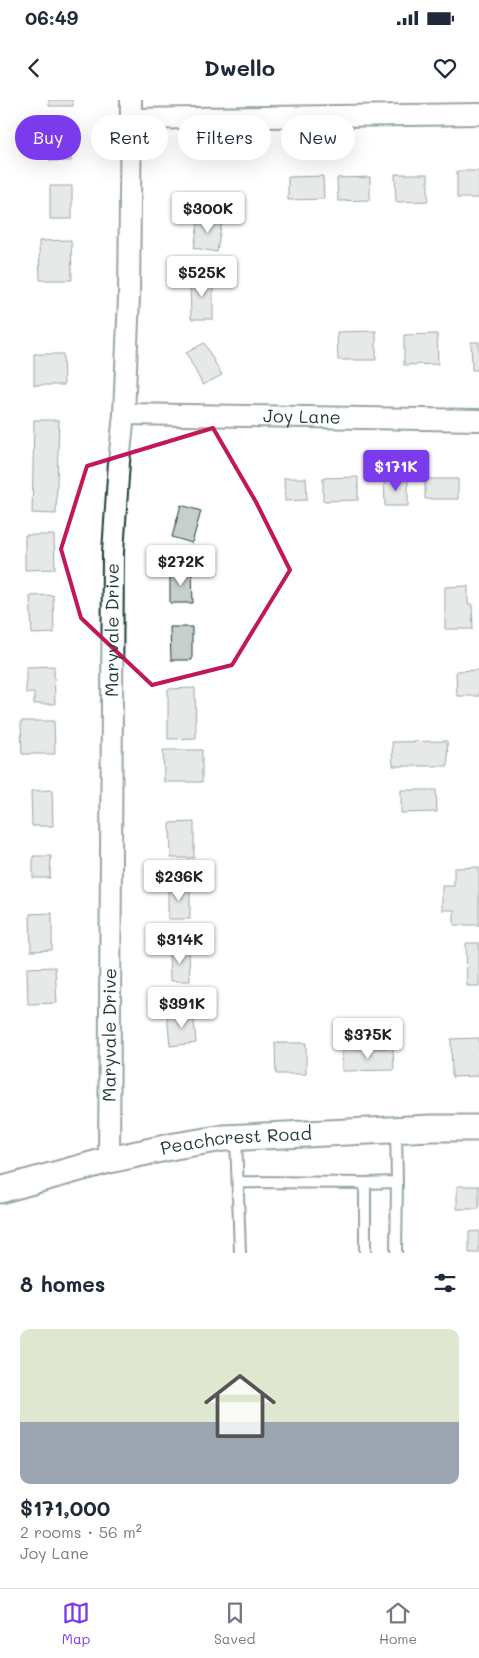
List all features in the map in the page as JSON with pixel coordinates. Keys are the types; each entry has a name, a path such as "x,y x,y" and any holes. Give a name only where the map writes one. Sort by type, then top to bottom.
{"street":[{"path":"131,110 479,114"},
{"name":"Maryvale Drive","path":"109,1160 113,552 124,414 129,297 131,110"},
{"name":"Joy Lane","path":"124,414 479,420"},
{"name":"Peachcrest Road","path":"0,1190 109,1160 175,1146 236,1137 479,1128"}],"lane":[{"path":"396,1130 396,1253"},
{"path":"236,1137 240,1253"},
{"path":"238,1182 397,1182"},
{"path":"364,1183 365,1253"}],"highlighted area":[{"path":"213,428 256,502 290,570 232,665 152,685 81,618 61,549 87,466"}],"building":[{"path":"49,100 72,100 73,106 49,106"},
{"path":"50,160 71,160 71,161"},
{"path":"457,171 479,171 479,198 457,198"},
{"path":"395,174 428,174 428,201 396,202"},
{"path":"323,176 324,199 288,200 288,177"},
{"path":"370,177 370,200 338,201 337,178"},
{"path":"50,186 72,186 72,219 50,219"},
{"path":"199,217 222,221 217,252 194,248"},
{"path":"71,240 72,280 40,280 39,241"},
{"path":"213,277 213,319 191,319 190,278"},
{"path":"376,331 376,360 338,360 337,332"},
{"path":"437,334 438,364 404,365 404,335"},
{"path":"471,342 479,342 479,370 472,370"},
{"path":"204,343 222,375 203,385 186,353"},
{"path":"34,354 63,354 64,385 34,385"},
{"path":"34,420 59,420 56,514 32,513"},
{"path":"358,477 358,500 323,501 323,478"},
{"path":"284,478 306,478 307,500 285,501"},
{"path":"384,479 408,479 408,506 385,506"},
{"path":"425,479 458,479 458,499 425,499"},
{"path":"181,505 201,511 192,543 172,537"},
{"path":"25,535 54,535 55,569 25,570"},
{"path":"192,570 193,603 170,603 170,571"},
{"path":"468,586 468,604 472,604 473,629 445,629 445,587"},
{"path":"53,595 54,633 32,634 30,596"},
{"path":"170,627 192,627 192,660 171,660"},
{"path":"54,666 55,704 34,704 34,693 26,693 26,667"},
{"path":"479,670 479,696 457,696 456,671"},
{"path":"195,688 196,738 168,739 168,689"},
{"path":"21,721 54,721 55,754 22,754"},
{"path":"447,741 448,766 393,766 392,742"},
{"path":"163,750 202,750 202,782 164,782"},
{"path":"52,790 53,826 32,826 31,791"},
{"path":"401,790 436,790 437,812 401,813"},
{"path":"194,822 194,858 171,858 170,823"},
{"path":"33,856 51,856 50,878 33,878"},
{"path":"479,867 479,925 454,925 454,910 442,910 442,886 454,886 454,868"},
{"path":"168,886 190,886 190,919 168,919"},
{"path":"52,913 52,950 31,951 30,914"},
{"path":"466,943 479,943 479,986 467,986"},
{"path":"189,948 190,981 170,981 169,949"},
{"path":"55,967 57,1003 28,1004 27,968"},
{"path":"193,1011 196,1043 170,1046 167,1014"},
{"path":"479,1038 479,1076 452,1077 451,1039"},
{"path":"275,1043 306,1043 306,1074 276,1074"},
{"path":"393,1048 394,1070 342,1071 342,1049"},
{"path":"457,1186 479,1186 479,1209 457,1209"},
{"path":"479,1231 479,1253 469,1253 469,1232"}]}
